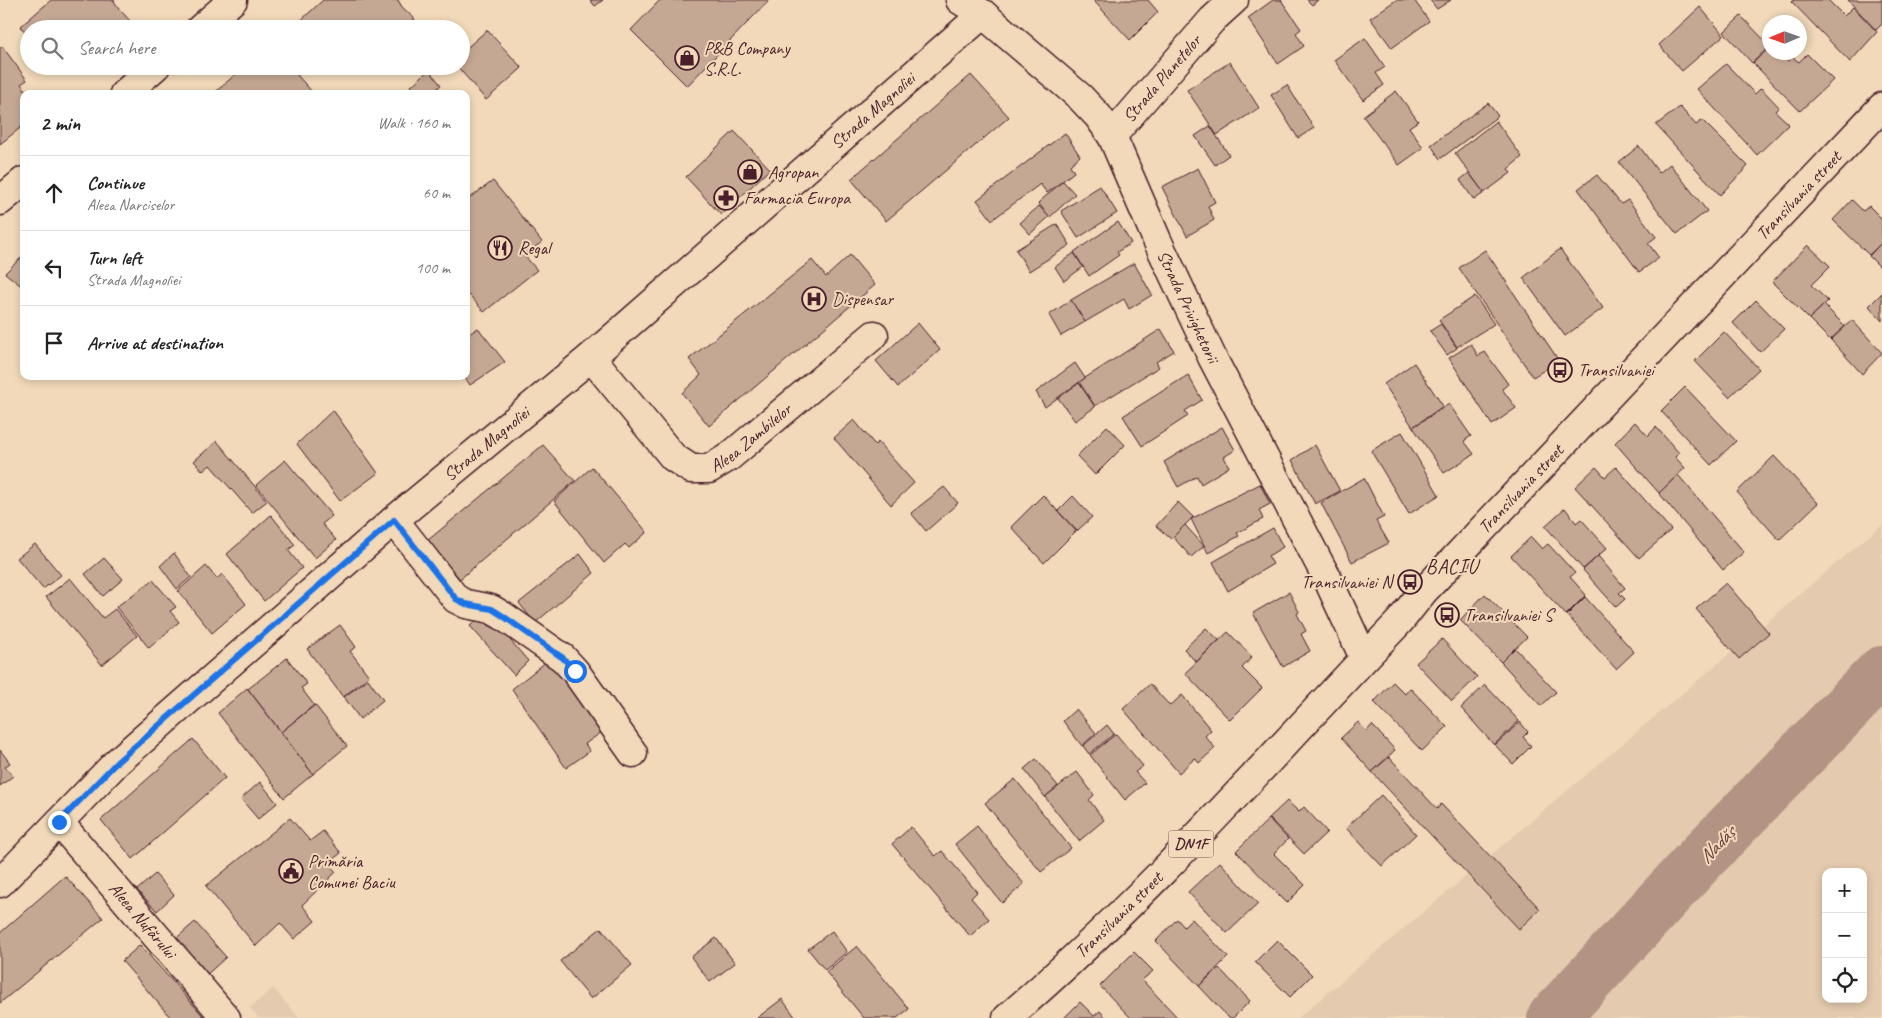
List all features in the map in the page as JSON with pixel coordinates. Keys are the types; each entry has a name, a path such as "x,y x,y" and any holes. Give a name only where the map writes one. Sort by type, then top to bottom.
{"street":[{"path":"210,20 233,0"},
{"name":"Strada Privighetorii","path":"960,0 983,14 1080,98 1098,116 1112,136 1157,240 1212,357 1328,580 1364,658"},
{"name":"Strada Planetelor","path":"1112,136 1212,20 1234,0"},
{"name":"Strada Magnoliei","path":"0,883 117,762 394,520 590,357 983,14"},
{"path":"129,90 146,75"},
{"name":"Transilvania street","path":"1007,1018 1148,888 1226,807 1400,621 1423,592 1882,107"},
{"path":"0,202 20,184"},
{"name":"Aleea Zambilelor","path":"590,357 673,457 691,469 709,469 728,457 874,334"},
{"path":"394,520 456,599 466,604 480,606 497,612 563,658 575,671 632,753"},
{"name":"Aleea Nufărului","path":"59,822 226,1018"}],"shaded area":[{"path":"1882,525 1882,1018 1298,1018"},
{"path":"273,988 299,1018 259,1018 250,1008"}],"building":[{"path":"51,0 115,0 120,10 129,20 28,20"},
{"path":"323,0 398,0 402,7 415,19 414,20 301,20"},
{"path":"590,0 603,0 595,6"},
{"name":"P&B Company S.R.L.","path":"660,0 769,0 687,86 631,30"},
{"path":"1093,0 1148,0 1158,12 1130,40"},
{"path":"1273,0 1281,0 1301,29 1296,33 1304,46 1278,64 1248,18"},
{"path":"1307,0 1318,0 1312,5"},
{"path":"1396,0 1414,0 1429,21 1392,48 1370,18"},
{"path":"1430,0 1451,0 1437,9"},
{"path":"1794,0 1828,0 1844,16 1853,7 1877,32 1850,62 1807,18 1807,15 1805,15 1792,2"},
{"path":"1848,0 1882,0 1882,24 1876,30"},
{"path":"1700,7 1724,35 1682,71 1659,45"},
{"path":"1741,16 1762,38 1762,54 1752,63 1724,32"},
{"path":"487,30 522,68 486,100 465,75 470,75 470,45"},
{"path":"1365,38 1385,67 1376,73 1384,85 1363,100 1334,60"},
{"path":"2,46 20,70 20,75 23,75 27,80 21,84 25,90 20,90 20,128 0,144 0,48"},
{"path":"1807,54 1833,80 1800,111 1753,63 1762,55 1762,60 1796,60 1799,62 1807,60"},
{"path":"1230,62 1259,108 1217,135 1187,90"},
{"path":"1726,64 1755,94 1761,88 1779,107 1775,111 1789,124 1757,155 1697,89"},
{"path":"235,75 297,75 310,90 218,90"},
{"path":"423,75 433,75 441,85 435,90 412,90 410,87"},
{"path":"971,75 1009,117 886,221 851,179"},
{"path":"1287,85 1314,128 1298,138 1271,95"},
{"path":"1396,91 1418,121 1409,127 1423,148 1399,165 1363,116"},
{"path":"1488,103 1498,116 1440,159 1431,145"},
{"path":"1680,107 1696,125 1702,120 1748,166 1720,195 1656,125"},
{"path":"1496,121 1522,157 1508,169 1511,173 1484,193 1455,153"},
{"path":"1210,126 1229,155 1215,165 1195,136"},
{"path":"734,131 770,169 721,215 686,177"},
{"path":"1065,133 1080,156 1070,165 1074,172 1047,193 1040,184 992,220 977,200"},
{"path":"1639,146 1659,173 1670,164 1707,211 1677,234 1619,162"},
{"path":"1198,168 1215,202 1208,206 1214,220 1187,236 1162,187"},
{"path":"1469,173 1484,193 1474,200 1460,180"},
{"path":"1597,175 1621,204 1628,200 1656,237 1648,243 1659,258 1639,272 1578,189"},
{"name":"Regal","path":"493,181 542,242 524,255 537,270 484,312 470,296 470,198"},
{"path":"1063,181 1075,194 1050,217 1038,203"},
{"path":"1100,186 1117,213 1078,238 1061,211"},
{"path":"1852,200 1863,211 1869,206 1882,219 1882,242 1869,255 1833,220"},
{"path":"1039,206 1049,217 1030,234 1020,223"},
{"path":"1118,222 1131,243 1117,252 1119,255 1089,276 1074,252"},
{"path":"1057,224 1070,245 1029,271 1016,250"},
{"path":"1882,242 1882,269 1869,256"},
{"path":"1808,245 1830,266 1811,285 1828,301 1809,319 1772,282"},
{"path":"1560,249 1603,308 1565,336 1523,278"},
{"path":"1485,250 1559,361 1533,377 1459,268"},
{"path":"1074,253 1083,267 1064,281 1055,267"},
{"path":"850,255 875,285 709,426 682,393 701,375 689,359 812,260 826,277"},
{"path":"20,259 20,285 5,273"},
{"path":"1134,263 1152,295 1129,309 1124,299 1085,322 1071,300"},
{"path":"1882,293 1882,321 1869,306"},
{"path":"1475,296 1494,324 1457,347 1439,320"},
{"path":"1071,300 1085,322 1061,336 1049,315"},
{"path":"1756,300 1784,329 1760,352 1733,323"},
{"path":"1824,305 1845,326 1830,340 1809,319"},
{"path":"1852,320 1882,353 1862,374 1831,340"},
{"path":"918,323 940,350 898,387 876,361"},
{"path":"1441,324 1457,348 1447,355 1430,331"},
{"path":"478,328 505,362 470,385 467,380 470,380 470,333"},
{"path":"1161,329 1174,351 1156,362 1159,367 1095,406 1079,382"},
{"path":"1724,332 1759,369 1729,397 1695,361"},
{"path":"1471,344 1478,356 1485,352 1508,384 1502,389 1516,408 1492,425 1449,358"},
{"path":"1075,363 1085,378 1045,407 1036,392"},
{"path":"1414,363 1443,406 1413,427 1384,384"},
{"path":"1188,375 1202,400 1185,411 1188,416 1142,446 1123,416"},
{"path":"1079,383 1095,407 1075,421 1058,398"},
{"path":"1685,387 1736,441 1711,465 1661,411"},
{"path":"1449,404 1471,436 1464,441 1474,454 1444,473 1413,427"},
{"path":"333,410 378,473 340,501 297,444"},
{"path":"854,420 875,445 878,442 914,483 891,505 834,438"},
{"path":"1635,422 1648,436 1656,427 1679,453 1675,457 1685,468 1659,493 1615,443"},
{"path":"1107,426 1125,445 1095,475 1077,456"},
{"path":"1222,427 1235,450 1224,457 1229,467 1201,484 1197,476 1178,487 1164,462"},
{"path":"1402,432 1439,495 1409,514 1371,451"},
{"path":"217,441 267,501 252,513 210,465 203,471 194,461"},
{"path":"543,445 575,481 460,579 427,541"},
{"path":"1315,445 1340,491 1315,504 1292,460"},
{"path":"1774,456 1818,503 1779,540 1737,492"},
{"path":"285,460 332,516 322,524 336,540 315,558 256,485"},
{"path":"592,467 647,532 629,548 625,544 604,563 554,501"},
{"path":"1596,467 1605,477 1616,467 1671,530 1639,558 1575,487"},
{"path":"1678,475 1744,552 1723,570 1659,493"},
{"path":"1364,478 1384,517 1376,521 1389,543 1352,562 1321,503"},
{"path":"1260,484 1270,504 1259,510 1263,519 1237,533 1239,536 1208,553 1191,519"},
{"path":"944,487 958,503 926,531 911,513"},
{"path":"1043,495 1076,531 1044,563 1011,527"},
{"path":"1073,496 1092,517 1077,531 1058,511"},
{"path":"1178,502 1193,517 1171,539 1156,526"},
{"path":"1565,508 1576,523 1581,519 1607,548 1583,569 1545,526"},
{"path":"271,515 295,545 288,550 302,568 264,601 227,554"},
{"path":"1185,525 1204,546 1191,557 1173,537"},
{"path":"1273,528 1283,547 1268,556 1273,564 1228,591 1213,562"},
{"path":"1531,537 1542,549 1548,544 1575,573 1570,577 1586,595 1566,615 1511,556"},
{"path":"35,544 61,575 43,589 17,558"},
{"path":"174,553 191,577 177,589 160,566"},
{"path":"580,554 594,573 535,623 519,603"},
{"path":"1598,556 1625,588 1619,593 1625,599 1616,607 1583,570"},
{"path":"104,558 123,579 103,596 85,574"},
{"path":"206,566 217,579 222,574 246,604 212,633 178,591"},
{"path":"70,578 103,618 115,609 137,636 102,665 46,597"},
{"path":"153,580 176,607 170,611 179,622 149,648 116,607"},
{"path":"1726,583 1769,633 1739,659 1696,609"},
{"path":"1289,592 1306,631 1301,634 1310,651 1283,667 1253,613"},
{"path":"1485,594 1527,637 1501,662 1460,620"},
{"path":"1585,597 1634,652 1616,669 1567,615"},
{"path":"486,612 528,661 514,675 470,626"},
{"path":"340,625 356,647 350,651 369,676 343,697 307,649"},
{"path":"1206,628 1219,640 1196,662 1184,649"},
{"path":"1228,632 1252,657 1242,668 1262,688 1230,720 1185,673"},
{"path":"1442,639 1477,677 1452,701 1416,663"},
{"path":"1515,648 1556,692 1541,706 1501,662"},
{"path":"287,658 307,684 301,688 314,705 281,732 248,689"},
{"path":"551,658 602,732 585,744 590,751 566,768 512,689"},
{"path":"368,679 383,700 360,719 344,697"},
{"path":"1393,682 1405,694 1410,688 1447,727 1422,751 1374,702"},
{"path":"1150,684 1170,706 1182,695 1211,730 1205,736 1215,748 1199,763 1195,758 1179,773 1123,709"},
{"path":"1485,685 1519,721 1494,745 1461,708"},
{"path":"247,688 313,774 284,798 218,713"},
{"path":"315,705 347,746 313,774 281,732"},
{"path":"1076,709 1096,733 1082,746 1063,721"},
{"path":"1358,722 1367,731 1372,725 1395,750 1372,772 1341,738"},
{"path":"1520,722 1528,732 1523,737 1531,746 1513,764 1495,745"},
{"path":"1107,725 1114,734 1089,754 1083,746"},
{"path":"1116,734 1143,766 1135,772 1145,783 1125,800 1090,755"},
{"path":"193,739 225,778 133,859 101,820"},
{"path":"0,750 10,763 5,767 13,776 0,786"},
{"path":"1389,757 1437,809 1441,804 1540,909 1519,929 1372,772"},
{"path":"1036,759 1058,786 1045,797 1024,769"},
{"path":"1077,772 1094,795 1089,800 1104,820 1079,841 1045,797"},
{"path":"1015,779 1071,848 1041,872 985,803"},
{"path":"260,782 277,803 258,819 241,799"},
{"path":"1381,795 1416,834 1382,866 1346,828"},
{"path":"1287,801 1299,812 1304,807 1327,832 1304,854 1269,818"},
{"name":"Primăria Comunei Baciu","path":"290,818 310,841 323,831 341,853 328,863 336,872 302,905 315,921 294,939 280,923 256,946 206,886"},
{"path":"1269,819 1288,839 1274,854 1305,885 1287,903 1236,851"},
{"path":"977,826 1024,884 1002,903 955,844"},
{"path":"911,827 935,856 942,851 977,892 971,898 989,919 970,936 892,844"},
{"path":"1220,862 1258,904 1227,933 1188,892"},
{"path":"155,874 174,895 157,911 137,890"},
{"path":"65,876 103,918 0,1003 0,933"},
{"path":"1177,919 1184,927 1192,919 1228,957 1199,986 1156,941"},
{"path":"195,922 226,957 203,978 172,942"},
{"path":"601,928 632,965 591,999 560,961"},
{"path":"832,931 847,952 825,970 808,949"},
{"path":"716,938 735,963 710,982 691,957"},
{"path":"1277,940 1312,975 1290,997 1255,962"},
{"path":"140,945 205,1018 171,1018 122,961"},
{"path":"857,946 909,1009 897,1018 864,1018 826,972"},
{"path":"1134,952 1153,971 1142,980 1178,1018 1131,1018 1100,986"},
{"path":"1219,968 1250,1001 1233,1018 1229,1018 1199,986"},
{"path":"782,999 796,1018 757,1018"},
{"path":"1080,1002 1094,1016 1100,1011 1106,1018 1064,1018"}],"waterway":[{"name":"Nadăș","path":"1553,1018 1703,856 1882,672"}],"place":[{"name":"P&B Company S.R.L.","path":"687,58"},
{"name":"Agropan","path":"750,172"},
{"name":"Farmacia Europa","path":"726,198"},
{"name":"Regal","path":"500,248"},
{"name":"Dispensar","path":"814,299"},
{"name":"Transilvaniei","path":"1560,370"},
{"name":"Transilvaniei N","path":"1410,582"},
{"name":"Transilvaniei S","path":"1447,615"},
{"name":"Primăria Comunei Baciu","path":"291,871"}],"district":[{"name":"BACIU","path":"1452,566"}],"route":[{"path":"59,822 117,762 394,520 456,599 466,604 492,609 563,658 575,671"}]}
